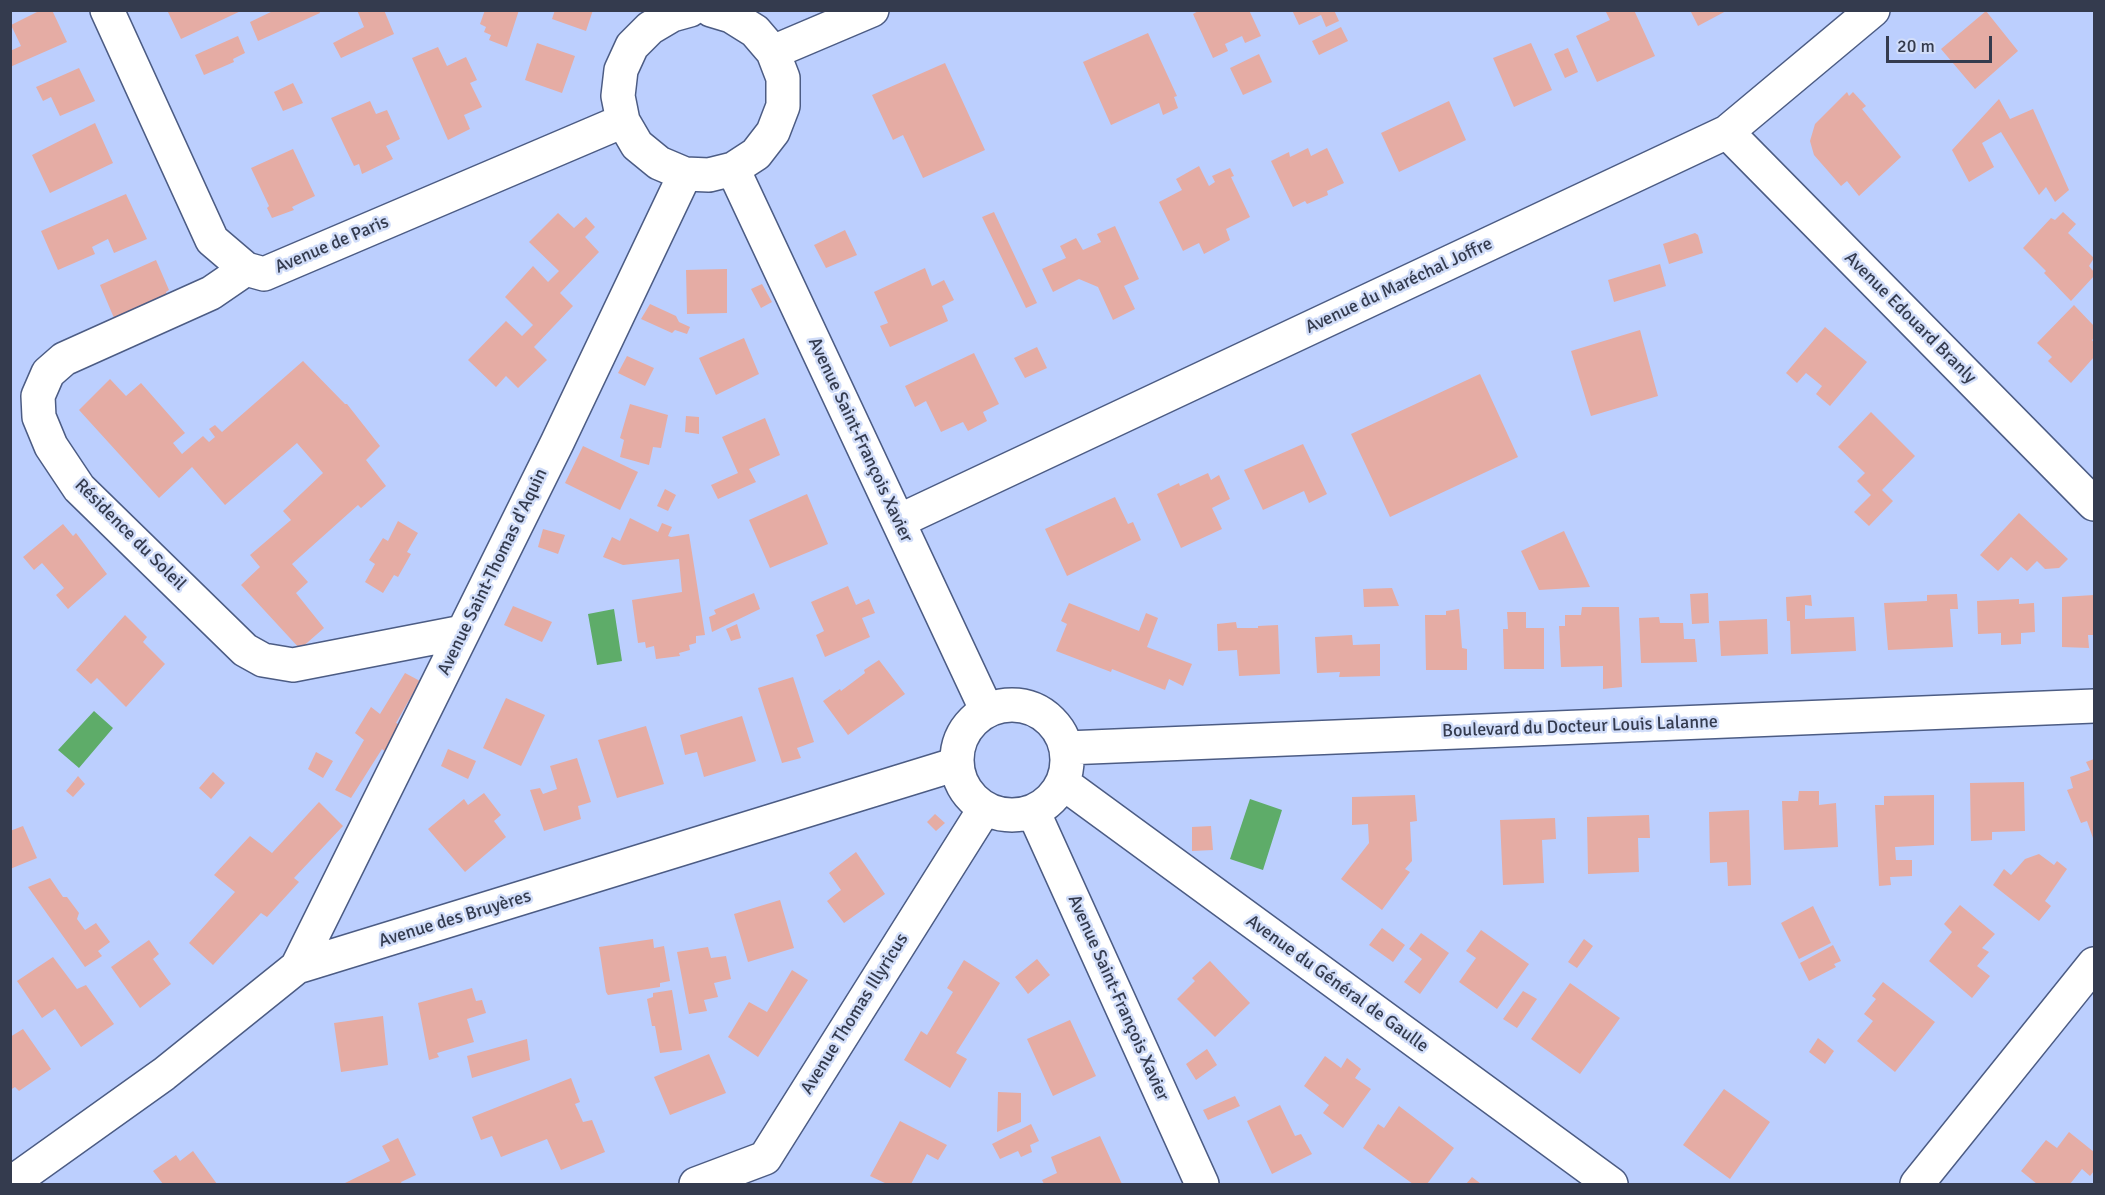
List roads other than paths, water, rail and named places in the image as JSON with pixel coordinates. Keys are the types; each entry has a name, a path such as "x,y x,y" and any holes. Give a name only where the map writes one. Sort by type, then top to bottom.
{"street":[{"path":"107,10 212,240 246,268"},
{"path":"773,52 872,10"},
{"name":"Avenue du Maréchal Joffre","path":"899,521 1726,132 1873,10"},
{"path":"677,12 650,28 632,46 621,70 618,96 623,121 638,145 659,163 685,174 709,175 733,169 756,154 773,132 783,106 783,78 773,52 755,31 725,12"},
{"name":"Avenue de Paris","path":"246,268 264,274 623,121"},
{"name":"Avenue Edouard Branly","path":"1726,132 2094,504"},
{"name":"Avenue Saint-François Xavier","path":"733,169 987,711"},
{"name":"Avenue Saint-Thomas d'Aquin","path":"297,967 557,443 685,174"},
{"name":"Résidence du Soleil","path":"246,268 211,293 64,359 48,373 38,396 38,406 39,417 51,446 79,488 245,650 263,660 293,665 463,632"},
{"path":"1003,705 1020,705 1036,710 1050,719 1060,732 1066,748 1068,760 1063,783 1046,805 1034,812 1017,815 1000,814 985,808 974,800 960,778 957,764 958,748 964,733 974,720 987,711 1003,705"},
{"name":"Boulevard du Docteur Louis Lalanne","path":"1066,748 2094,706"},
{"name":"Avenue des Bruyères","path":"10,1184 164,1074 297,967 957,764"},
{"name":"Avenue du Général de Gaulle","path":"1063,783 1611,1185"},
{"name":"Avenue Thomas Illyricus","path":"696,1185 765,1158 985,808"},
{"name":"Avenue Saint-François Xavier","path":"1034,812 1202,1185"},
{"path":"1917,1185 2094,964"}]}
